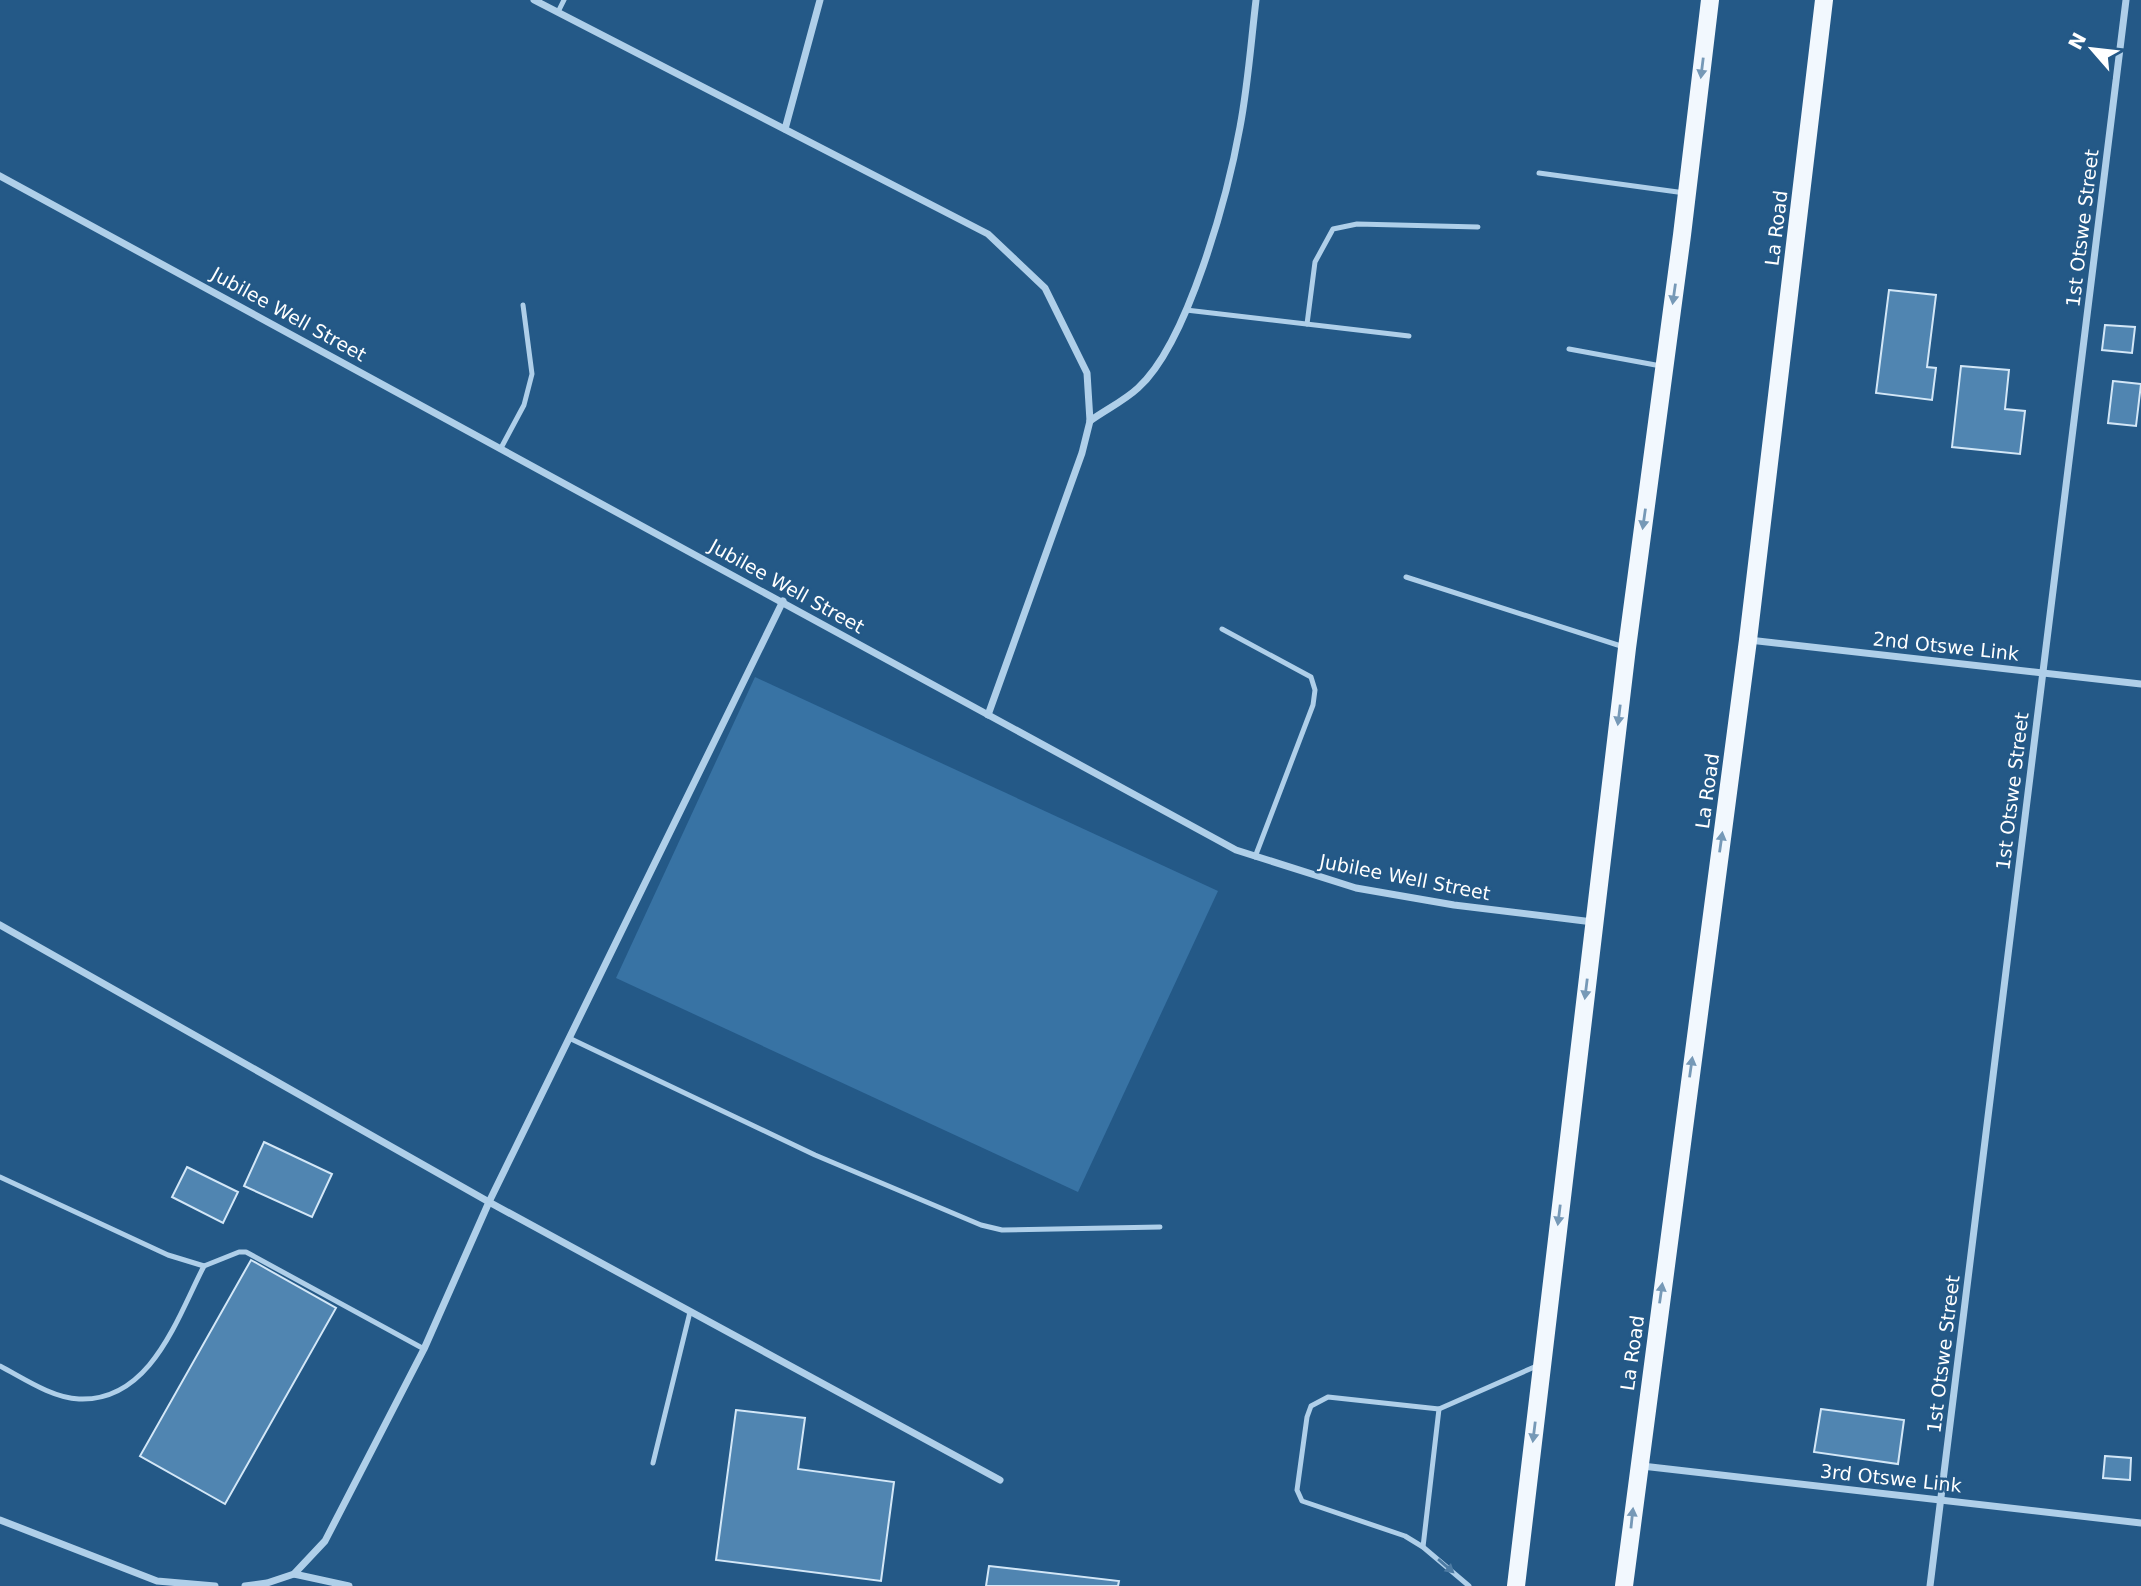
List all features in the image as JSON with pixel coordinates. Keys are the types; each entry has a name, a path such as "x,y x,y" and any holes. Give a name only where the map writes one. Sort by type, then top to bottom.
{"main road":[{"path":"1516,1586 1627,648 1688,193 1710,0"},
{"name":"La Road","path":"1624,1586 1748,640 1825,0"}],"street":[{"path":"534,0 988,234 1045,288 1087,373 1090,421 1082,453 988,715"},
{"path":"785,130 820,0"},
{"path":"1090,421 1139,388 1165,354 1186,310 1207,254 1240,128 1256,0"},
{"name":"1st Otswe Street","path":"1930,1586 2126,0"},
{"name":"Jubilee Well Street","path":"0,176 1236,850 1356,888 1454,905 1594,922"},
{"path":"245,1586 267,1583 294,1574 325,1541 424,1349 489,1202 783,601"},
{"name":"2nd Otswe Link","path":"1748,640 2141,684"},
{"path":"0,925 489,1202 1000,1480"},
{"name":"3rd Otswe Link","path":"1638,1466 2141,1523"},
{"path":"0,1520 157,1581 215,1586"},
{"path":"294,1574 349,1586"}],"lane":[{"path":"558,12 564,0"},
{"path":"1539,173 1688,193"},
{"path":"1307,324 1315,262 1333,229 1357,224 1478,227"},
{"path":"502,448 523,405 532,374 523,305"},
{"path":"1186,310 1409,336"},
{"path":"1569,349 1664,367"},
{"path":"1406,577 1627,648"},
{"path":"1222,629 1311,677 1315,690 1313,705 1255,857"},
{"path":"569,1038 815,1155 981,1225 1013,1230 1160,1227"},
{"path":"0,1177 169,1255 204,1266 239,1252 246,1252 424,1349"},
{"path":"0,1366 44,1389 78,1399 104,1396 132,1385 159,1353 204,1266"},
{"path":"653,1463 690,1312"},
{"path":"1469,1586 1423,1547 1405,1536 1302,1501 1297,1490 1307,1417 1311,1406 1328,1397 1439,1409 1541,1364"},
{"path":"1423,1547 1439,1409"}],"shaded area":[{"path":"755,677 1218,891 1078,1192 616,978"}],"building":[{"path":"1889,290 1936,295 1927,367 1936,368 1932,400 1876,393"},
{"path":"2105,325 2135,327 2132,353 2102,350"},
{"path":"1961,366 2009,370 2005,409 2025,411 2020,454 1952,447"},
{"path":"2113,381 2141,384 2136,426 2108,423"},
{"path":"264,1142 332,1174 312,1217 244,1186"},
{"path":"187,1167 238,1192 223,1223 172,1197"},
{"path":"251,1260 336,1308 225,1504 140,1456"},
{"path":"1821,1409 1904,1420 1898,1464 1814,1452"},
{"path":"736,1410 805,1418 798,1469 894,1482 881,1581 716,1560"},
{"path":"2105,1456 2131,1458 2130,1480 2103,1478"},
{"path":"989,1566 1119,1581 1118,1586 986,1586"}]}
